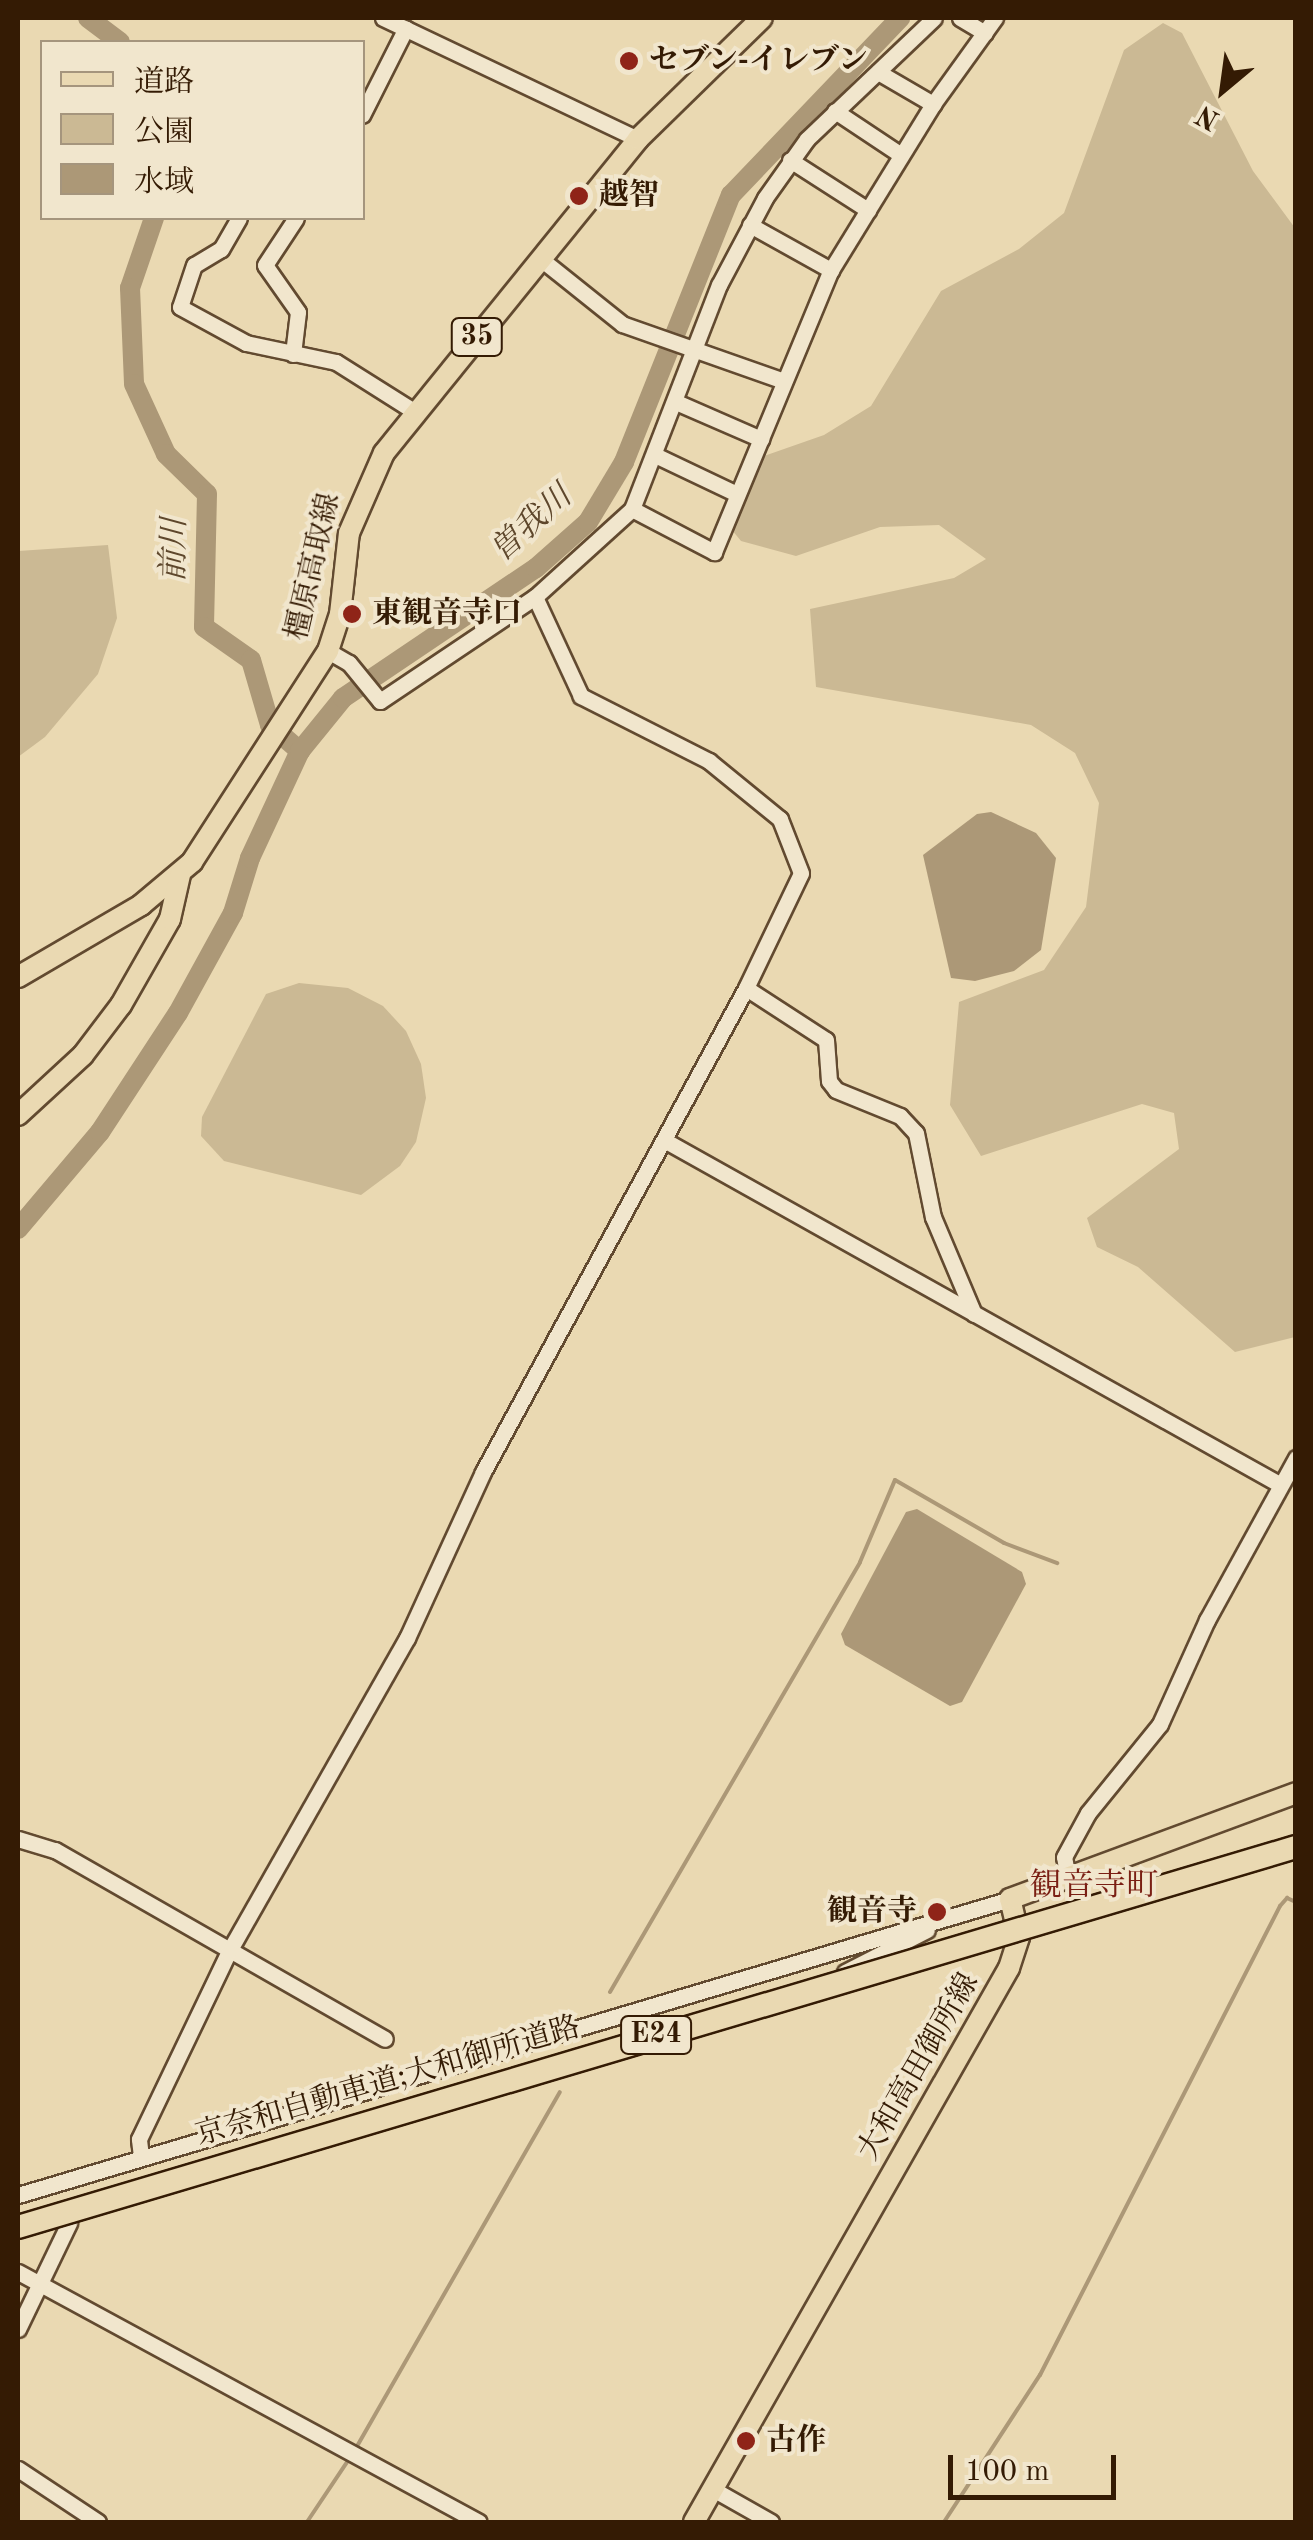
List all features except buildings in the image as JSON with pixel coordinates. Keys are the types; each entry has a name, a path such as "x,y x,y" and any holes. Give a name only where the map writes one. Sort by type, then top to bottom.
{"highway":[{"name":"京奈和自動車道;大和御所道路","path":"18,2226 1296,1848"}],"main road":[{"name":"橿原高取線","path":"18,1115 83,1055 121,1005 170,918 180,875 328,651 362,492 416,412 638,138 762,18"},
{"name":"橿原高取線","path":"18,977 180,875"},
{"path":"1010,1899 1296,1793"},
{"name":"大和高田御所線","path":"694,2522 1009,1968 1019,1937 1010,1899"}],"street":[{"path":"328,651 349,662 378,698 535,597 632,509 657,456 693,349 750,225 790,160 835,111 934,18"},
{"path":"960,18 985,34"},
{"path":"632,509 714,552 831,270 932,104 995,18"},
{"path":"388,19 638,138"},
{"path":"365,109 406,28"},
{"path":"878,72 932,104"},
{"path":"835,111 901,156"},
{"path":"790,160 868,210"},
{"path":"238,220 221,249 194,265 180,308 246,343 336,362 416,412"},
{"path":"293,354 298,312 266,265 295,220"},
{"path":"750,225 831,270"},
{"path":"541,258 622,324 784,381"},
{"path":"676,402 761,440"},
{"path":"657,456 737,494"},
{"path":"141,2156 139,2138 228,1953 408,1638 552,1337 664,1140 798,886 801,874 786,830 708,761 581,696 535,597"},
{"path":"746,988 826,1040 829,1081 836,1090 900,1116 916,1133 934,1217 974,1314"},
{"path":"664,1140 818,1220 974,1314 1285,1484"},
{"path":"1068,1878 1064,1858 1088,1814 1160,1724 1207,1620 1264,1526 1296,1458"},
{"path":"18,1839 55,1850 385,2040"},
{"path":"18,2194 1010,1899"},
{"path":"18,2239 749,2019 939,1923"},
{"path":"18,2329 24,2273 69,2223"},
{"path":"24,2273 479,2522"},
{"path":"18,2469 98,2522"},
{"path":"711,2488 771,2522"}],"green space":[{"path":"1163,23 1182,33 1253,171 1295,228 1295,1337 1235,1352 1138,1267 1097,1247 1087,1218 1179,1149 1174,1113 1142,1104 981,1156 950,1105 959,1002 1044,970 1086,907 1099,803 1075,753 1031,725 816,687 810,609 954,578 986,559 939,525 880,527 796,556 741,541 723,519 739,479 764,456 824,435 871,406 941,291 1019,249 1064,213 1124,50"},
{"path":"108,545 117,618 98,674 45,737 18,757 18,551"},
{"path":"299,983 348,988 383,1006 406,1031 421,1064 426,1098 416,1142 400,1166 361,1195 224,1161 201,1136 202,1117 266,994"}],"water":[{"path":"991,812 1036,833 1056,858 1041,950 1014,971 975,981 951,978 923,855 977,814"},
{"path":"917,1509 1022,1572 1026,1584 962,1702 950,1706 845,1645 841,1634 906,1512"}],"waterway":[{"name":"前川","path":"88,18 117,40"},
{"name":"曽我川","path":"18,1229 100,1132 178,1013 233,913 250,858 300,751 343,698 536,568 588,522 624,462 731,195 900,18"},
{"name":"前川","path":"153,220 130,288 134,384 166,454 207,494 204,627 251,660 270,725 300,751"},
{"path":"610,1992 860,1562 895,1480 1004,1543 1057,1563"},
{"path":"944,2522 1040,2375 1280,1906 1287,1898 1296,1902"},
{"path":"356,2448 560,2092"},
{"path":"307,2522 351,2456"}],"place":[{"name":"セブン-イレブン","path":"629,61"},
{"name":"越智","path":"579,196"},
{"name":"東観音寺口","path":"352,614"},
{"name":"観音寺","path":"937,1912"},
{"name":"古作","path":"746,2441"}],"district":[{"name":"観音寺町","path":"1094,1887"}]}
